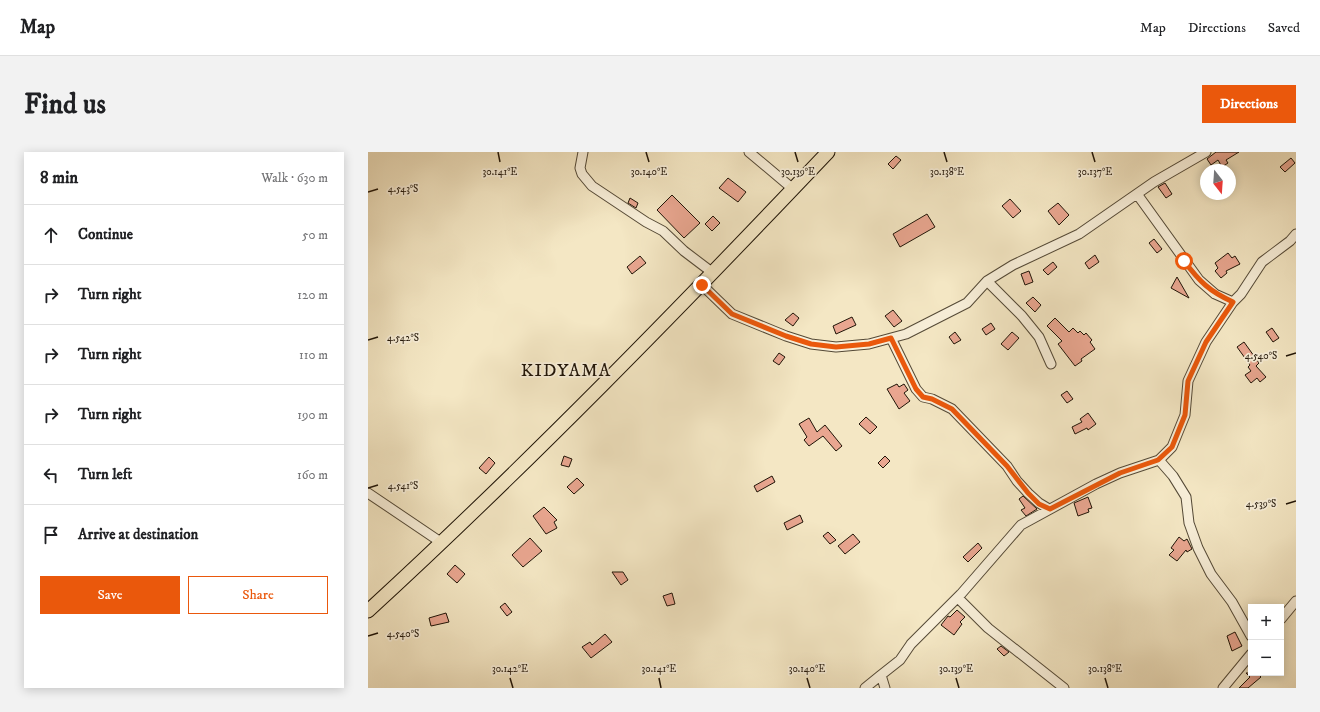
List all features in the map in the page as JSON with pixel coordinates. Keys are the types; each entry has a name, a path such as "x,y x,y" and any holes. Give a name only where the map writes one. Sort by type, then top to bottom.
{"highway":[{"path":"368,611 442,544 702,285 828,152"}],"street":[{"path":"583,152 580,168 582,174 592,186 646,222 663,231 684,251 713,273"},
{"path":"749,152 793,188"},
{"path":"702,285 732,314 786,336 811,344 843,346 869,344 906,334 967,303 987,281 1013,265 1079,234 1137,194 1206,152"},
{"path":"1137,194 1199,280 1215,294 1233,302"},
{"path":"865,688 900,660 911,644 958,598 1021,525 1120,473 1158,460 1172,447 1185,415 1188,381 1206,342 1262,262 1290,241 1296,234"},
{"path":"987,281 1022,316 1039,337 1051,364"},
{"path":"891,338 916,389 923,397 932,399 952,409 1007,466 1028,493 1039,504 1050,509"},
{"path":"1158,460 1173,476 1186,497 1189,523 1198,548 1211,574 1232,602 1248,631"},
{"path":"368,493 442,544"},
{"path":"958,598 988,628 1064,688"},
{"path":"1284,615 1296,601"},
{"path":"1223,688 1248,658"},
{"path":"881,675 886,688"}],"building":[{"path":"1216,152 1239,152 1226,160 1228,163 1226,164 1220,164 1218,160 1210,164 1207,159"},
{"path":"896,156 901,160 893,169 888,164"},
{"path":"1291,158 1295,163 1285,172 1280,167"},
{"path":"728,178 746,192 738,202 719,188"},
{"path":"1165,183 1172,194 1166,198 1158,187"},
{"path":"672,195 700,223 684,238 657,210"},
{"path":"630,198 638,203 636,208 628,203"},
{"path":"1010,199 1021,211 1013,218 1002,206"},
{"path":"1058,203 1069,215 1059,225 1048,211"},
{"path":"927,214 935,227 900,247 893,234"},
{"path":"713,216 720,223 712,231 705,224"},
{"path":"1154,239 1162,249 1157,253 1149,243"},
{"path":"1228,253 1232,258 1235,256 1240,264 1226,271 1227,273 1221,278 1215,271 1218,268 1215,263"},
{"path":"1095,255 1099,262 1089,269 1085,263"},
{"path":"640,256 646,263 632,274 627,267"},
{"path":"1053,262 1057,267 1048,275 1043,270"},
{"path":"1029,271 1033,282 1025,285 1021,274"},
{"path":"1177,277 1189,298 1171,288"},
{"path":"1033,297 1041,305 1035,312 1026,303"},
{"path":"893,310 902,321 894,327 885,316"},
{"path":"793,313 799,318 793,326 785,320"},
{"path":"852,317 856,325 836,334 833,326"},
{"path":"1055,318 1069,332 1073,328 1078,333 1080,331 1084,335 1086,333 1092,340 1090,342 1095,349 1081,359 1082,361 1075,366 1058,344 1062,341 1047,326"},
{"path":"991,323 995,329 986,335 982,329"},
{"path":"1272,328 1279,338 1273,342 1266,332"},
{"path":"955,332 961,340 954,344 949,337"},
{"path":"1012,332 1019,338 1008,350 1001,344"},
{"path":"1244,342 1259,363 1256,366 1266,377 1260,382 1257,378 1251,383 1245,375 1251,371 1248,367 1250,365 1237,347"},
{"path":"779,353 785,357 779,365 773,361"},
{"path":"897,384 899,387 904,384 908,390 904,393 910,401 899,409 887,389"},
{"path":"1067,391 1073,399 1067,403 1061,395"},
{"path":"1088,413 1096,424 1088,430 1087,428 1075,434 1072,427 1082,422 1080,419"},
{"path":"866,417 877,427 870,434 859,424"},
{"path":"809,418 817,432 825,425 842,446 836,451 823,436 809,446 804,440 807,437 799,424"},
{"path":"564,456 572,459 569,467 561,465"},
{"path":"885,456 890,461 883,468 878,463"},
{"path":"489,457 495,463 486,474 479,468"},
{"path":"772,476 775,482 757,492 754,486"},
{"path":"577,478 584,485 574,494 567,487"},
{"path":"1023,496 1037,509 1026,516 1021,510 1025,508 1019,499"},
{"path":"1088,497 1092,508 1088,509 1089,512 1078,516 1074,503"},
{"path":"544,507 557,520 554,522 557,528 546,534 533,516"},
{"path":"800,515 803,522 787,530 784,523"},
{"path":"828,532 836,540 830,544 823,536"},
{"path":"853,534 860,542 845,554 838,546"},
{"path":"1179,537 1184,541 1187,539 1192,549 1187,552 1186,550 1177,561 1169,555 1174,550 1171,548"},
{"path":"530,538 542,551 523,567 512,555"},
{"path":"978,543 982,548 968,562 963,557"},
{"path":"455,565 465,574 457,583 447,574"},
{"path":"612,572 623,572 628,580 621,585"},
{"path":"672,593 675,604 667,606 663,596"},
{"path":"505,603 512,612 507,616 500,607"},
{"path":"957,610 965,617 960,622 962,624 954,635 941,625 948,616 950,617"},
{"path":"446,613 449,622 431,626 429,618"},
{"path":"1235,632 1242,646 1232,651 1227,636"},
{"path":"605,634 612,642 591,658 582,647 590,642 592,645"},
{"path":"1001,646 1009,652 1004,656 997,649"},
{"path":"1249,676 1261,677 1248,688 1239,688 1250,677"}],"district":[{"name":"KIDYAMA","path":"566,370"}],"route":[{"path":"702,285 732,314 756,322 786,336 811,344 836,347 869,344 891,338 916,389 923,397 932,399 952,409 1007,466 1028,493 1039,504 1050,509 1120,473 1158,460 1172,447 1185,415 1188,381 1206,342 1233,302 1215,294 1199,280 1184,261"}]}
